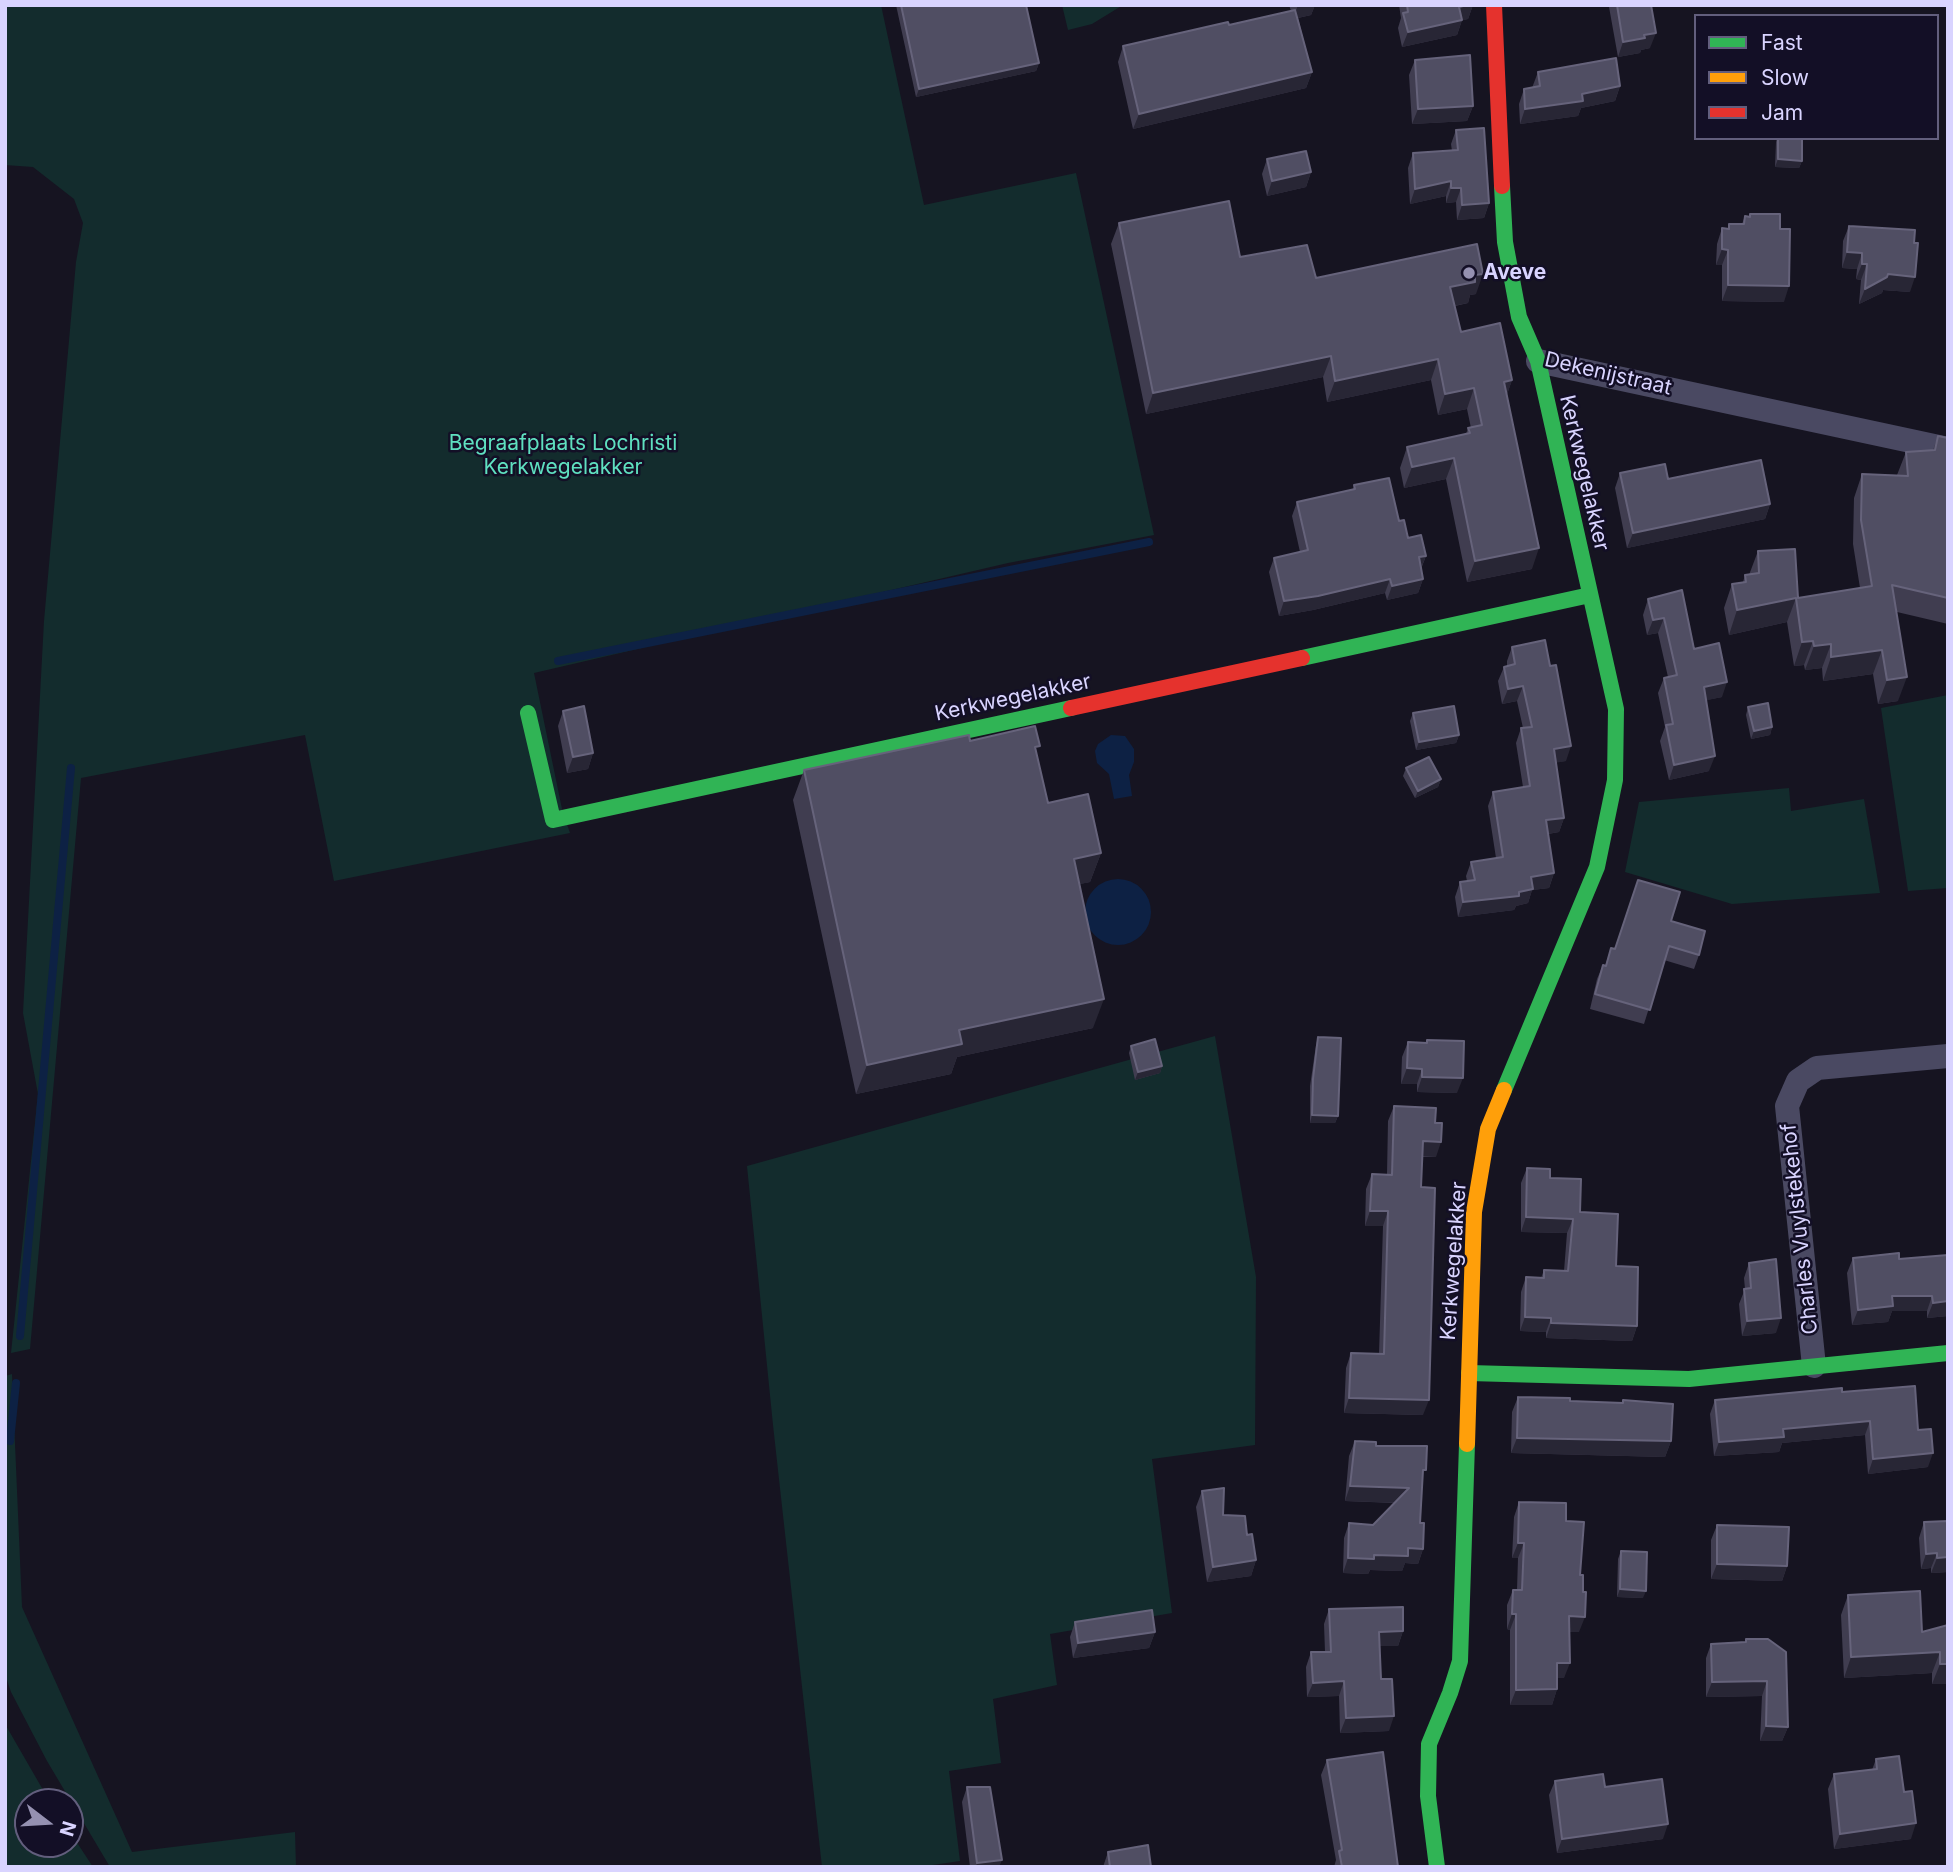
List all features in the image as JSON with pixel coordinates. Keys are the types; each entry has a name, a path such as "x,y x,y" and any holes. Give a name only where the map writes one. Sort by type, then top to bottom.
{"street":[{"name":"Dekenijstraat","path":"1494,5 1505,242 1519,317 1538,361 1948,449"},
{"name":"Kerkwegelakker","path":"1437,1867 1428,1796 1429,1744 1460,1661 1475,1212 1488,1129 1597,867 1615,780 1616,709 1538,361"},
{"name":"Kerkwegelakker","path":"528,713 553,820 1590,595"},
{"name":"Charles Vuylstekehof","path":"1814,1366 1787,1106 1798,1082 1817,1068 1948,1056"},
{"path":"1469,1373 1689,1379 1948,1353"}],"green space":[{"name":"Begraafplaats Lochristi Kerkwegelakker","path":"5,5 881,5 924,205 1076,173 1154,535 1008,563 534,673 562,809 570,833 334,881 305,735 81,778 30,1349 11,1353 38,1094 23,1013 44,621 76,262 83,223 74,199 33,167 5,165"},
{"path":"1062,5 1123,5 1092,24 1068,30"},
{"path":"1948,695 1948,888 1908,891 1881,708"},
{"path":"1789,788 1791,811 1864,799 1880,893 1732,904 1625,872 1639,802"},
{"path":"1215,1036 1256,1277 1255,1445 1152,1459 1172,1613 1050,1634 1057,1685 993,1699 1001,1763 949,1771 960,1861 919,1867 822,1867 747,1166"},
{"path":"12,1374 22,1607 132,1852 295,1832 296,1867 110,1867 84,1823 84,1788 63,1788 47,1761 11,1692 5,1674 5,1376"},
{"path":"5,1724 42,1788 14,1788 14,1858 84,1858 84,1853 93,1867 5,1867"}],"water":[{"path":"1111,735 1125,736 1134,749 1134,762 1129,775 1132,796 1114,799 1109,774 1097,763 1095,751 1098,744"},
{"path":"1118,879 1131,882 1141,889 1148,899 1151,912 1148,925 1141,935 1131,942 1118,945 1105,942 1095,935 1088,925 1085,912 1088,899 1095,889 1105,882"}],"building":[{"path":"901,5 1026,5 1039,63 919,89"},
{"path":"1407,5 1467,5 1459,7 1462,20 1408,32 1403,13 1408,12"},
{"path":"1617,5 1651,5 1656,33 1623,42"},
{"path":"1295,10 1312,72 1139,114 1123,46"},
{"path":"1470,55 1473,106 1418,109 1415,60"},
{"path":"1616,58 1620,86 1582,94 1583,101 1525,109 1524,89 1540,86 1538,72"},
{"path":"1484,128 1489,203 1462,205 1461,188 1451,188 1451,181 1415,189 1413,153 1458,150 1456,130"},
{"path":"1778,140 1802,140 1802,161 1778,159"},
{"path":"1306,151 1311,172 1272,181 1267,159"},
{"path":"1229,201 1240,257 1307,245 1316,278 1477,244 1483,274 1475,275 1475,282 1450,287 1461,332 1500,323 1512,380 1504,382 1539,548 1475,561 1454,458 1412,467 1407,447 1470,433 1468,428 1482,425 1474,388 1445,394 1438,359 1335,381 1331,356 1153,393 1119,223"},
{"path":"1750,214 1780,214 1780,229 1790,229 1789,286 1728,285 1728,250 1722,249 1722,228 1729,229 1729,224 1744,224 1745,216 1750,217"},
{"path":"1849,226 1915,230 1914,243 1918,243 1915,277 1888,274 1865,289 1867,264 1862,264 1862,253 1847,252"},
{"path":"1938,436 1948,438 1948,598 1892,585 1907,677 1887,680 1882,650 1831,657 1831,644 1814,646 1813,641 1802,642 1796,598 1737,610 1732,584 1746,582 1745,575 1759,573 1758,551 1795,549 1798,598 1872,586 1861,520 1862,474 1908,476 1906,452 1935,450"},
{"path":"1761,460 1770,504 1633,533 1620,473 1665,464 1668,479"},
{"path":"1389,478 1399,521 1404,520 1408,538 1421,535 1426,556 1419,557 1423,579 1392,586 1390,579 1284,601 1274,558 1308,550 1297,502"},
{"path":"1682,590 1694,649 1719,643 1727,682 1704,687 1715,756 1674,765 1666,725 1673,724 1664,678 1677,675 1664,618 1653,620 1648,599"},
{"path":"1545,640 1550,666 1556,665 1571,746 1554,749 1564,818 1546,820 1554,873 1531,877 1533,889 1519,892 1519,896 1463,902 1460,882 1475,880 1471,862 1503,857 1493,792 1530,786 1521,728 1532,727 1523,686 1508,689 1504,667 1515,664 1512,647"},
{"path":"1768,703 1772,727 1754,731 1748,707"},
{"path":"584,706 593,753 573,757 563,711"},
{"path":"1454,706 1459,735 1419,742 1413,713"},
{"path":"1035,726 1040,746 1035,747 1048,803 1088,794 1101,853 1074,859 1104,999 959,1030 962,1044 867,1065 804,770 969,735 970,741"},
{"path":"1429,757 1441,779 1418,791 1406,768"},
{"path":"1638,880 1680,892 1671,921 1705,931 1699,955 1669,946 1650,1010 1595,994 1603,965 1606,966 1611,948 1615,949"},
{"path":"1318,1037 1341,1038 1338,1116 1312,1115"},
{"path":"1155,1039 1162,1066 1138,1072 1131,1046"},
{"path":"1427,1040 1464,1041 1463,1078 1422,1077 1422,1069 1407,1068 1408,1042 1427,1043"},
{"path":"1394,1106 1436,1108 1435,1123 1442,1123 1441,1142 1423,1141 1421,1187 1435,1188 1429,1400 1349,1398 1351,1353 1384,1354 1388,1211 1370,1211 1372,1174 1392,1175"},
{"path":"1527,1168 1550,1169 1550,1178 1581,1179 1580,1212 1618,1214 1616,1266 1638,1267 1637,1326 1551,1323 1551,1318 1525,1317 1526,1277 1544,1278 1544,1270 1568,1271 1573,1219 1526,1217"},
{"path":"1899,1253 1899,1259 1948,1255 1948,1301 1933,1303 1932,1296 1892,1296 1893,1306 1858,1310 1853,1258"},
{"path":"1776,1259 1781,1318 1747,1321 1744,1289 1751,1288 1749,1263"},
{"path":"1915,1386 1918,1430 1931,1429 1933,1453 1873,1459 1870,1421 1783,1429 1784,1437 1719,1442 1715,1400 1842,1388 1842,1392"},
{"path":"1518,1397 1673,1404 1671,1441 1517,1438"},
{"path":"1355,1441 1376,1442 1376,1446 1427,1446 1420,1523 1424,1523 1423,1549 1408,1548 1408,1556 1374,1555 1374,1559 1348,1558 1349,1523 1373,1525 1409,1488 1350,1486"},
{"path":"1224,1488 1223,1515 1245,1516 1247,1535 1252,1534 1256,1560 1213,1567 1202,1491"},
{"path":"1519,1502 1566,1503 1566,1521 1584,1522 1580,1575 1583,1575 1583,1592 1586,1592 1585,1617 1569,1616 1570,1663 1557,1663 1557,1689 1516,1690 1516,1614 1512,1614 1513,1590 1522,1590 1524,1543 1518,1543"},
{"path":"1948,1521 1948,1557 1937,1558 1937,1553 1926,1554 1924,1522"},
{"path":"1717,1525 1789,1527 1787,1566 1717,1564"},
{"path":"1621,1551 1647,1552 1646,1591 1620,1589"},
{"path":"1920,1591 1922,1632 1948,1625 1948,1664 1940,1664 1940,1652 1851,1657 1848,1595"},
{"path":"1403,1607 1403,1631 1379,1632 1381,1679 1392,1679 1394,1716 1346,1718 1344,1681 1313,1683 1311,1652 1331,1652 1329,1609"},
{"path":"1152,1610 1155,1632 1078,1643 1075,1622"},
{"path":"1746,1639 1768,1639 1786,1652 1788,1727 1766,1726 1767,1681 1712,1682 1711,1644 1746,1642"},
{"path":"1383,1752 1398,1867 1342,1867 1339,1851 1342,1850 1327,1760"},
{"path":"1899,1756 1904,1792 1912,1791 1916,1823 1840,1834 1834,1774 1877,1769 1876,1759"},
{"path":"1603,1774 1605,1787 1662,1779 1668,1824 1562,1839 1555,1781"},
{"path":"967,1787 990,1787 1002,1860 977,1863"},
{"path":"1148,1845 1151,1867 1110,1867 1108,1852"}],"waterway":[{"path":"558,661 1149,542"},
{"path":"20,1336 71,768"},
{"path":"10,1441 16,1383"}],"traffic: fast":[{"path":"1502,186 1505,242 1519,317 1538,361 1616,709 1615,780 1597,867 1504,1090"},
{"path":"1302,658 1590,595"},
{"path":"528,713 553,820 1071,708"},
{"path":"1469,1373 1689,1379 1948,1353"},
{"path":"1437,1867 1428,1796 1429,1744 1460,1661 1467,1444"}],"traffic: slow":[{"path":"1467,1444 1474,1212 1488,1129 1504,1090"}],"traffic: jam":[{"path":"1494,5 1502,186"},
{"path":"1071,708 1302,658"}],"place":[{"name":"Aveve","path":"1469,273"}]}
